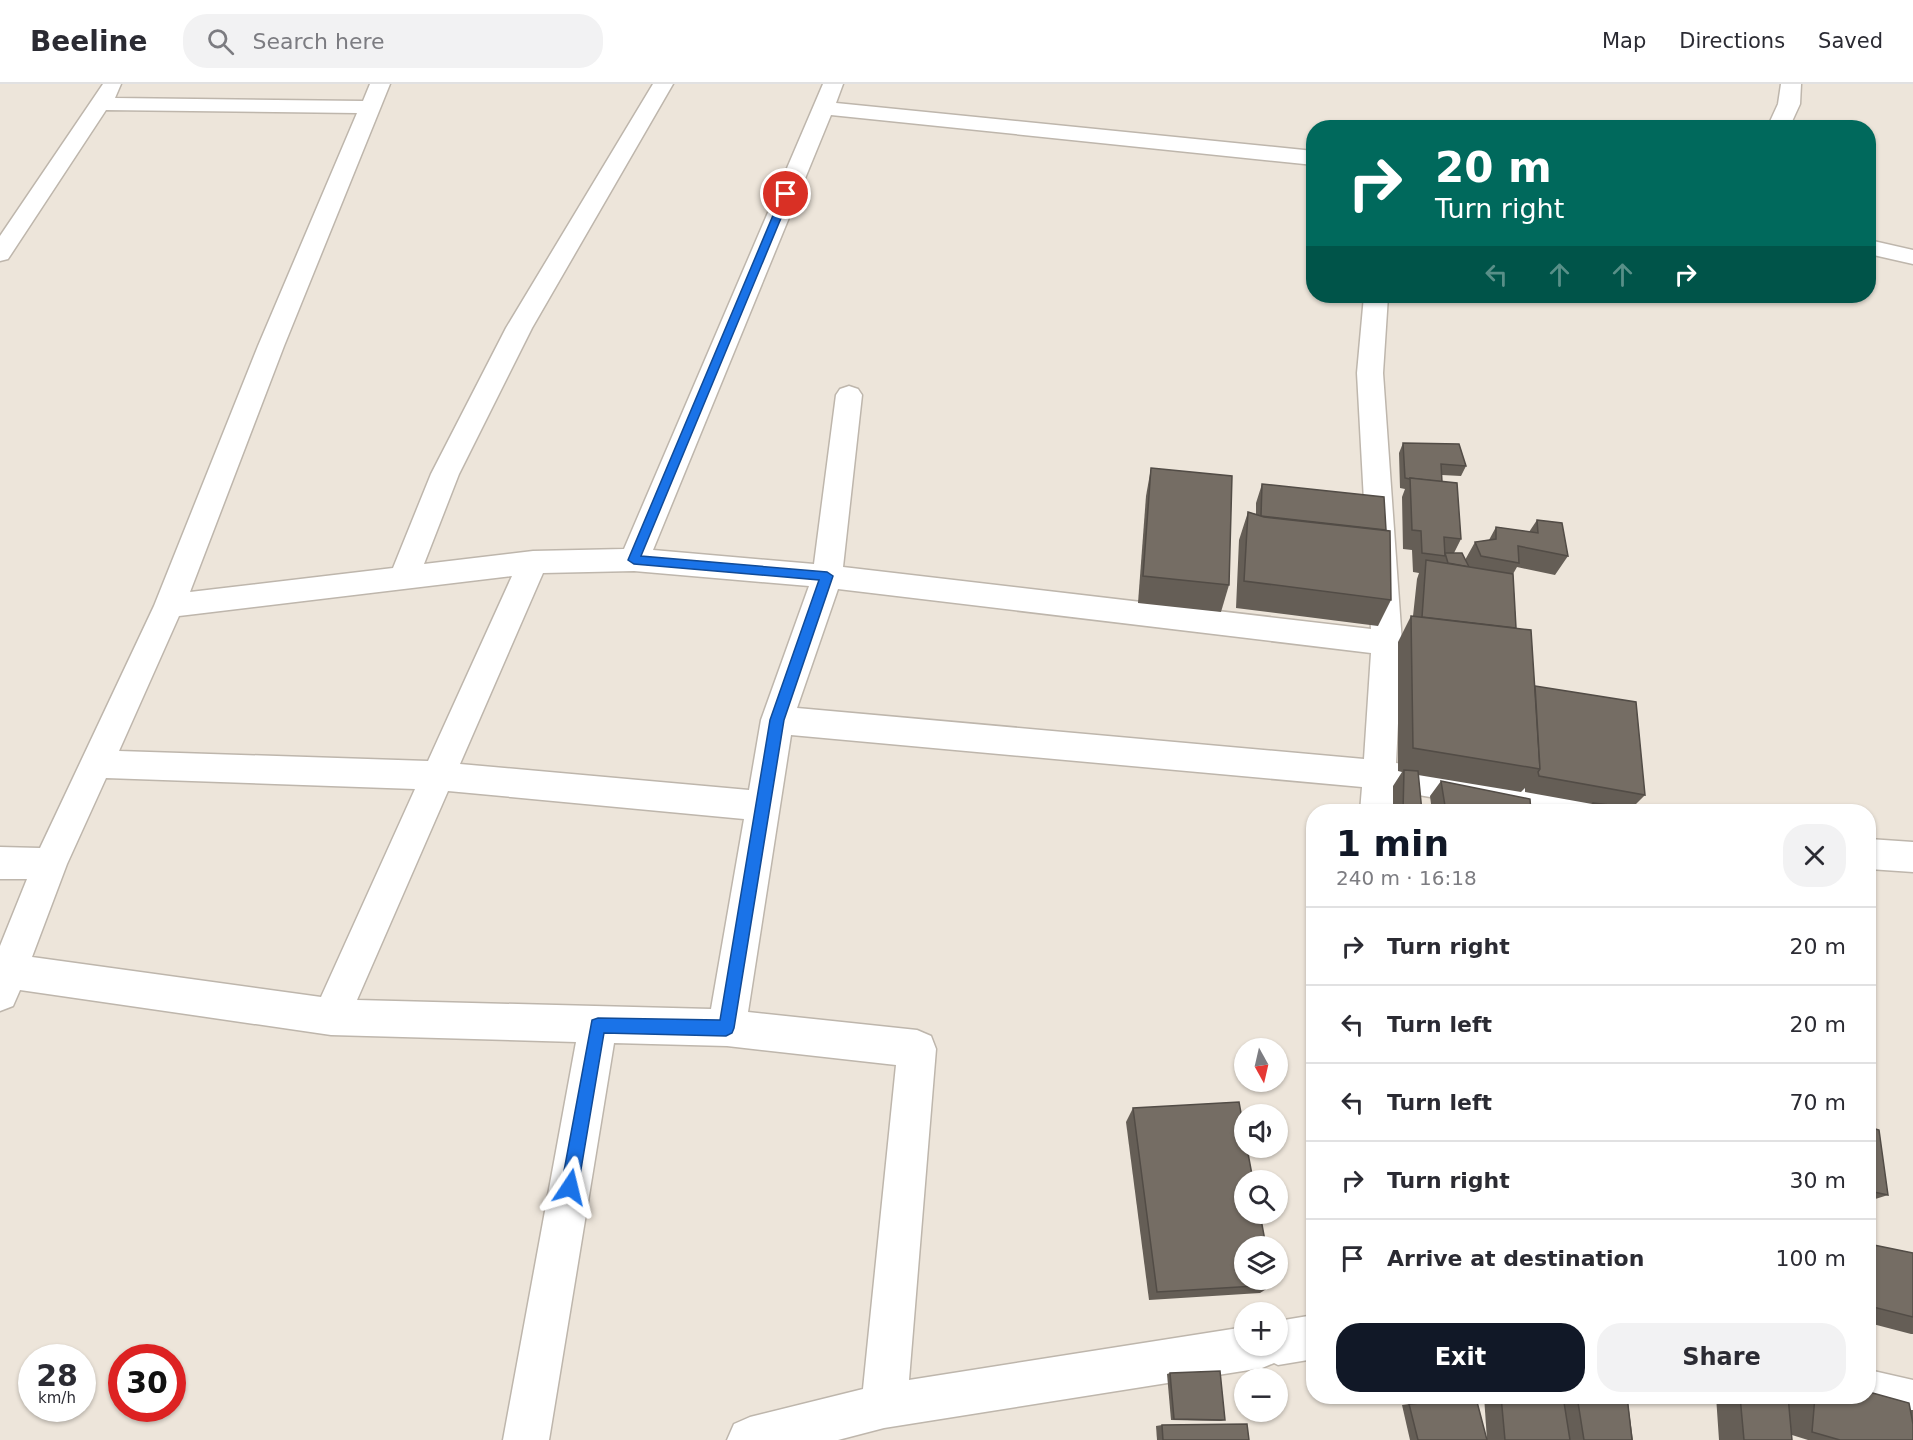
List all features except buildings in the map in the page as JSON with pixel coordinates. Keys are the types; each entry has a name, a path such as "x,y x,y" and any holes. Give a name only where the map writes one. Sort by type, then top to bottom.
{"street":[{"path":"0,254 113,84"},
{"path":"404,577 445,474 519,328 663,84"},
{"path":"634,560 833,84"},
{"path":"1782,120 1789,104 1791,84"},
{"path":"100,104 375,95 271,346 169,606 50,864 4,982 331,1017 726,1028 917,1049 884,1406"},
{"path":"822,108 1306,157"},
{"path":"1876,249 1913,257"},
{"path":"1375,303 1370,373 1387,643 1377,804"},
{"path":"726,1028 777,720 827,576 849,395"},
{"path":"169,606 534,562 634,560 827,576 1387,643"},
{"path":"331,1017 534,562"},
{"path":"777,720 1378,774 1561,804"},
{"path":"96,764 438,776 763,806"},
{"path":"1876,854 1913,857"},
{"path":"0,863 50,864"},
{"path":"526,1440 598,1026"},
{"path":"1288,1341 1306,1338"},
{"path":"750,1440 884,1406 1234,1350"},
{"path":"1876,1394 1913,1402"}],"route":[{"path":"570,1187 598,1026 726,1028 777,720 827,576 634,560 786,194"}]}
